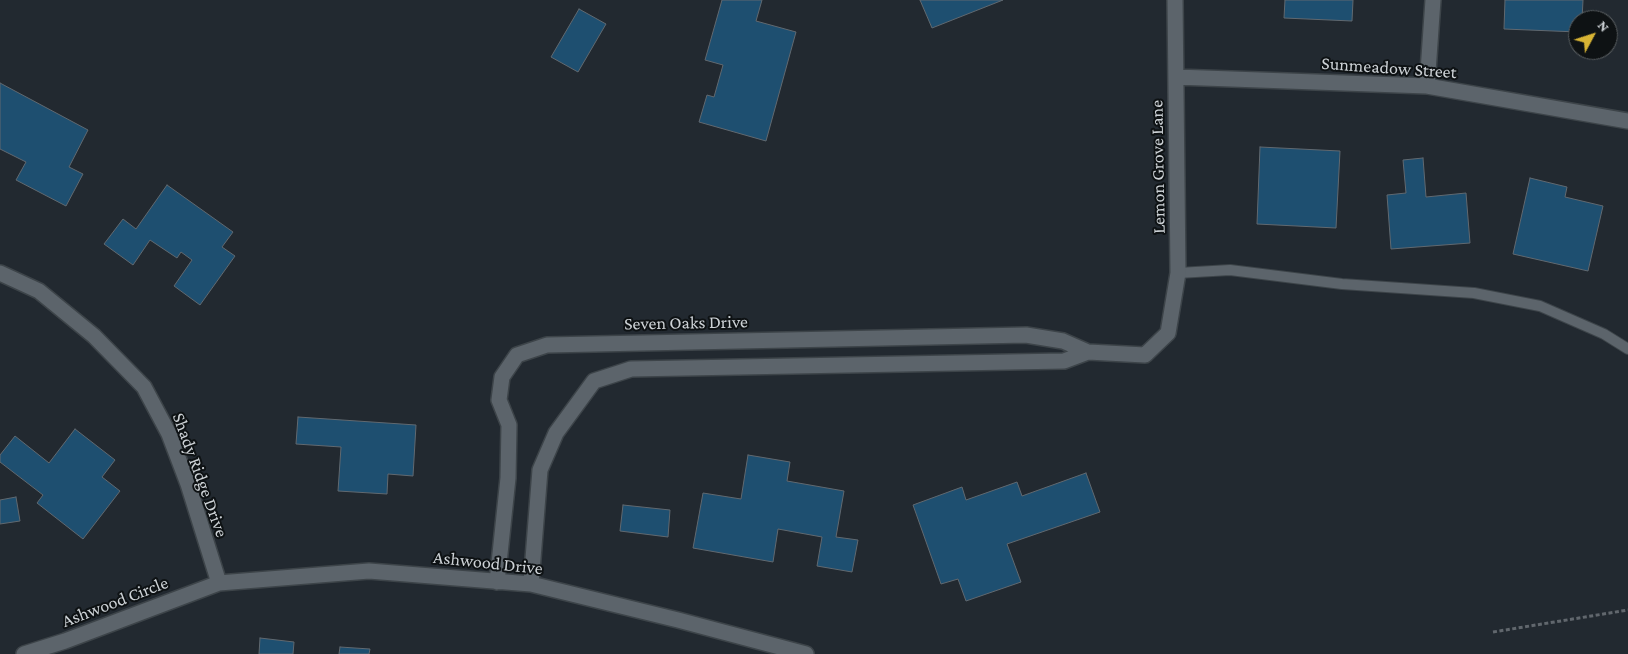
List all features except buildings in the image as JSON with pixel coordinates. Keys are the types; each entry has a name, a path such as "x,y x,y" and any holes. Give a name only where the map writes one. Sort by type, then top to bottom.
{"street":[{"name":"Lemon Grove Lane","path":"1168,333 1178,273 1175,0"},
{"path":"1427,86 1433,0"},
{"name":"Sunmeadow Street","path":"1176,77 1427,86 1628,121"},
{"name":"Shady Ridge Drive","path":"0,273 39,291 94,336 144,387 169,434 188,484 219,583"},
{"name":"Seven Oaks Drive","path":"497,582 508,478 510,425 499,400 502,377 517,355 547,345 1026,335 1063,341 1088,352 1145,355 1168,333"},
{"name":"Seven Oaks Drive","path":"531,584 540,470 556,434 594,380 631,368 1064,361 1088,352"},
{"name":"Ashwood Drive","path":"219,583 369,571 531,584 806,654"},
{"name":"Ashwood Circle","path":"24,654 65,642 219,583"}],"lane":[{"path":"1178,273 1230,270 1342,284 1474,293 1540,306 1604,334 1628,349"}],"path":[{"path":"1493,632 1628,610"}]}
